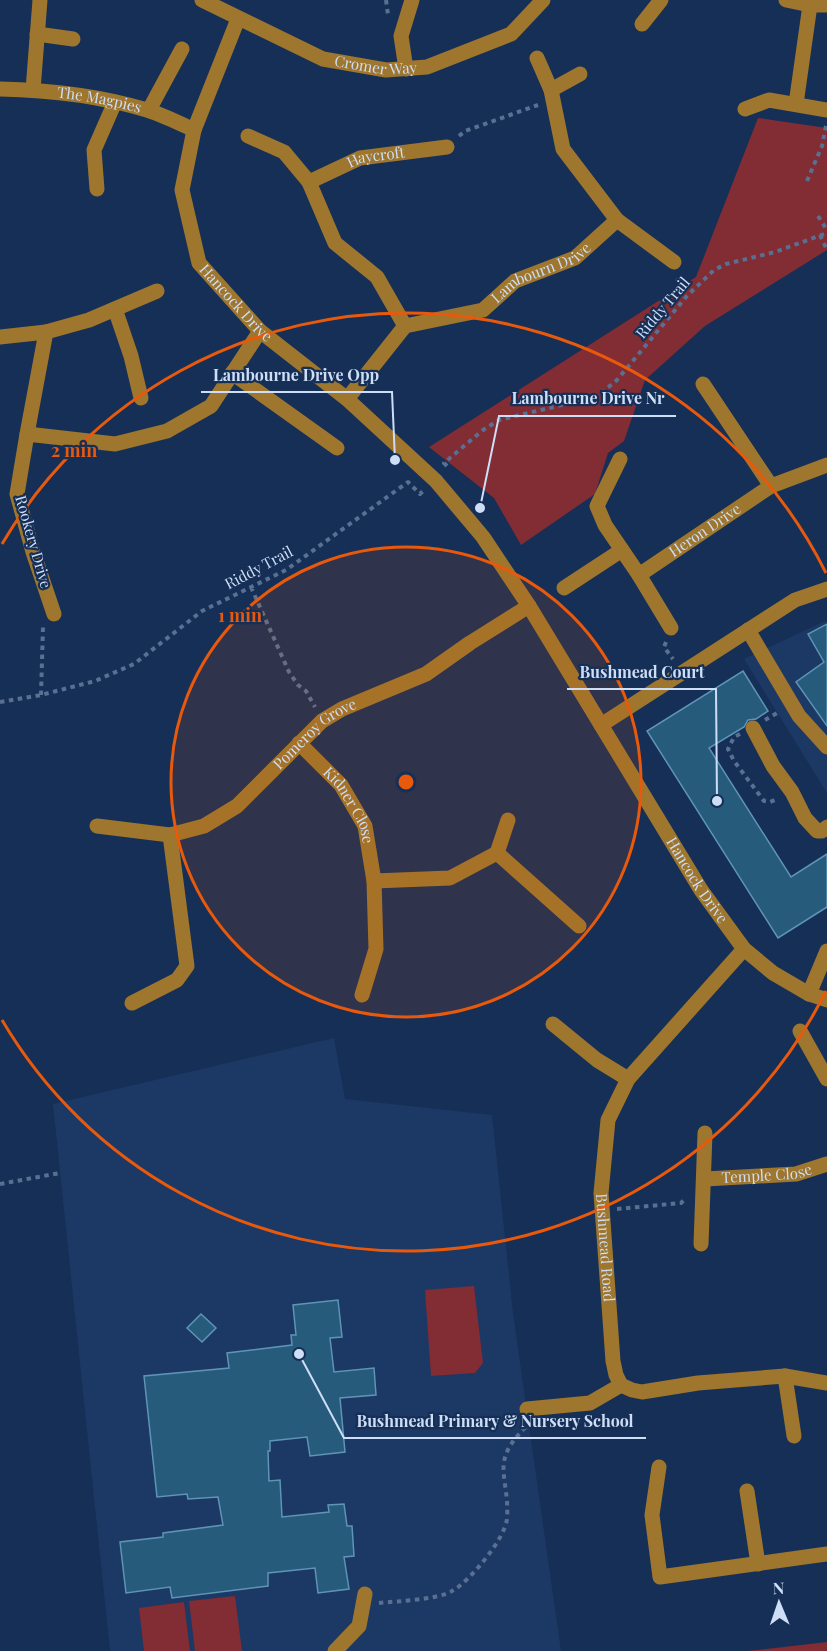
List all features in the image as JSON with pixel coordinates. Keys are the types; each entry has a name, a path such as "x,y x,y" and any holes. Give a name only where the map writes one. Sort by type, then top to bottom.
{"street":[{"path":"33,90 40,0"},
{"name":"Cromer Way","path":"202,0 322,59 386,70 427,67 511,34 543,0"},
{"path":"406,69 401,36 412,0"},
{"path":"642,24 661,0"},
{"path":"786,0 810,5 827,5"},
{"path":"796,104 810,5"},
{"name":"Hancock Drive","path":"238,19 194,130 182,190 199,263 260,331 347,399 436,481 483,537 529,606 701,890 744,949 773,973 809,994 827,1000"},
{"path":"37,34 73,39"},
{"path":"149,110 182,50"},
{"path":"537,58 552,95 563,149 617,220 674,262"},
{"path":"552,95 580,74"},
{"name":"The Magpies","path":"0,89 33,90 115,102 149,110 194,130"},
{"path":"745,108 769,99 827,110"},
{"path":"97,189 94,150 115,102"},
{"path":"249,136 284,152 309,182 335,243 377,277 405,326 347,399"},
{"name":"Haycroft","path":"309,182 360,158 447,147"},
{"name":"Lambourn Drive","path":"405,326 483,310 514,282 574,258 617,220"},
{"path":"0,337 46,332 89,320 157,291"},
{"path":"115,309 131,356 141,398"},
{"path":"27,434 115,444 167,431 211,406 260,331"},
{"name":"Rookery Drive","path":"46,332 17,494 54,614"},
{"path":"232,373 337,448"},
{"path":"703,384 771,486"},
{"path":"620,459 597,506 605,525 671,628"},
{"name":"Heron Drive","path":"639,575 771,486 827,465"},
{"path":"564,588 622,550"},
{"path":"601,725 795,600 827,589"},
{"name":"Pomeroy Grove","path":"97,826 170,835 204,826 237,806 322,721 342,709 426,674 529,606"},
{"path":"748,630 799,716 827,747"},
{"path":"753,728 773,766 792,792 809,824 817,831 822,831 827,826"},
{"name":"Kidner Close","path":"299,743 341,785 364,826 374,881 376,949 362,995"},
{"path":"374,881 450,878 497,853 508,820"},
{"path":"132,1003 177,980 187,966 170,835"},
{"path":"497,853 579,926"},
{"name":"Bushmead Road","path":"621,1385 613,1361 601,1211 608,1120 628,1079 744,949"},
{"path":"809,994 827,951"},
{"path":"553,1024 597,1060 628,1079"},
{"path":"800,1031 827,1079"},
{"path":"701,1244 705,1133"},
{"name":"Temple Close","path":"705,1179 796,1174 827,1164"},
{"path":"785,1376 794,1436"},
{"path":"529,1416 590,1403 621,1385 642,1392 698,1383 785,1376 827,1383"},
{"path":"659,1467 652,1515 660,1577 827,1554"},
{"path":"747,1491 759,1564"},
{"path":"335,1651 359,1626 364,1599"}],"path":[{"path":"447,147 465,131 552,95"},
{"path":"807,182 824,147 827,123"},
{"path":"818,216 827,231"},
{"name":"Riddy Trail","path":"450,470 444,463 483,430 499,420 600,394 617,380 686,297 714,270 726,264 775,252 827,231"},
{"path":"820,235 827,250"},
{"name":"Riddy Trail","path":"0,702 41,695 95,681 134,664 202,611 286,570 408,482 420,494"},
{"path":"251,587 289,672 298,685 306,691 322,721"},
{"path":"41,695 44,623 54,614"},
{"path":"753,728 735,737 730,744 728,748 734,761 764,801 770,802 792,792"},
{"path":"0,1184 60,1173"},
{"path":"601,1211 681,1203 705,1179"},
{"path":"364,1599 425,1598 452,1591 492,1553 507,1522 507,1500 502,1475 506,1453 529,1416"}],"shaded area":[{"path":"758,118 827,128 827,250 705,326 645,380 624,441 608,453 595,494 521,545 494,498 429,447 696,277"},
{"path":"825,621 827,623 827,793 744,659"},
{"path":"334,1038 345,1099 492,1115 513,1313 561,1651 110,1651 53,1104"},
{"path":"474,1286 483,1363 475,1373 431,1376 425,1290"},
{"path":"235,1596 242,1651 195,1651 189,1601"},
{"path":"184,1602 190,1651 144,1651 139,1608"},
{"path":"827,1642 827,1651 748,1651"}],"building":[{"path":"827,624 827,726 796,682 824,662 808,634"},
{"path":"743,671 768,711 756,719 748,720 744,727 709,748 791,877 827,854 827,907 778,938 647,731"},
{"path":"338,1300 342,1337 330,1338 334,1372 374,1368 376,1395 340,1398 345,1452 310,1456 307,1437 270,1441 269,1481 280,1480 282,1517 329,1512 328,1505 344,1504 347,1526 352,1526 354,1556 344,1557 349,1589 318,1593 315,1568 268,1573 268,1586 172,1598 170,1587 126,1593 120,1542 163,1537 163,1533 223,1525 218,1497 188,1499 187,1494 157,1497 144,1376 229,1368 227,1353 292,1345 291,1335 296,1335 293,1305"},
{"path":"201,1314 216,1328 202,1342 187,1328"}],"place":[{"name":"Lambourne Drive Opp","path":"395,460"},
{"name":"Lambourne Drive Nr","path":"480,508"},
{"name":"Bushmead Court","path":"717,801"},
{"name":"Bushmead Primary & Nursery School","path":"299,1354"}]}
